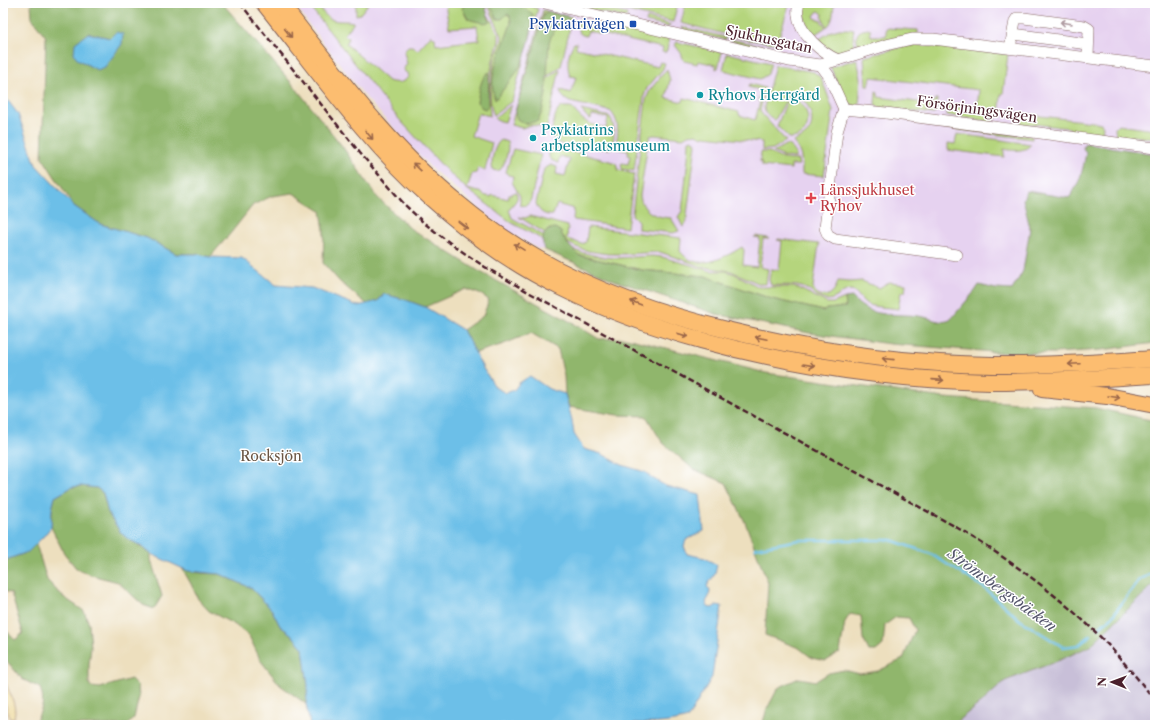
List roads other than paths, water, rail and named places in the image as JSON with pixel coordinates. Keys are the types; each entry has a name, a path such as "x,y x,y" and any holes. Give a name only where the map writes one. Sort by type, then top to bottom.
{"highway":[{"path":"264,3 363,127 414,183 443,209 477,236 533,273 606,309 651,325 773,358 835,369 888,376 992,382 1155,375"},
{"path":"280,3 373,120 440,188 485,225 509,241 538,259 586,283 654,310 715,328 776,342 850,354 920,362 993,365 1051,365 1155,359"},
{"path":"1113,362 1155,355"},
{"path":"992,382 1112,397 1155,405"}],"street":[{"name":"Sjukhusgatan","path":"545,3 789,61 821,65 890,44 912,39 933,39 1155,66"},
{"path":"799,3 798,16 808,38 823,52 838,60"},
{"path":"1010,48 1015,21 1017,18 1024,18 1084,26 1089,29 1088,57"},
{"path":"1013,34 1088,44"},
{"path":"821,65 829,76 844,109 836,140 825,228 828,235 835,239 957,255"},
{"name":"Försörjningsvägen","path":"844,109 886,113 1155,148"}],"water":[{"path":"116,32 123,34 122,44 105,67 97,70 77,59 74,53 75,43 88,33 110,38"},
{"name":"Rocksjön","path":"3,94 18,114 36,165 74,206 100,224 147,238 176,254 198,254 210,257 242,258 276,285 312,288 358,306 378,301 384,294 425,307 463,330 484,370 496,388 506,393 514,390 519,383 530,376 549,389 565,394 574,434 584,449 602,454 622,465 645,472 666,486 700,495 704,531 686,540 684,546 687,554 705,558 717,565 715,574 707,586 710,591 706,602 708,607 712,608 717,605 722,606 712,677 688,718 662,723 634,723 634,725 310,725 306,704 308,686 303,648 291,634 280,626 272,610 251,588 220,574 188,571 151,554 140,545 129,540 121,533 108,513 103,493 97,488 81,486 72,487 55,497 52,509 51,527 43,537 28,552 3,561"}],"waterway":[{"name":"Strömsbergsbäcken","path":"755,548 799,540 891,540 931,554 983,587 1020,620 1063,647 1079,645 1091,635"},
{"name":"Strömsbergsbäcken","path":"1098,628 1111,618 1139,580 1155,572"}],"railway":[{"path":"240,3 360,153 405,205 424,223 454,246 485,267 530,293 956,527 990,549 1071,609 1113,650 1155,700"}],"place":[{"name":"Psykiatrivägen","path":"633,24"},
{"name":"Ryhovs Herrgård","path":"700,95"},
{"name":"Psykiatrins arbetsplatsmuseum","path":"533,138"},
{"name":"Länssjukhuset Ryhov","path":"811,198"}]}
